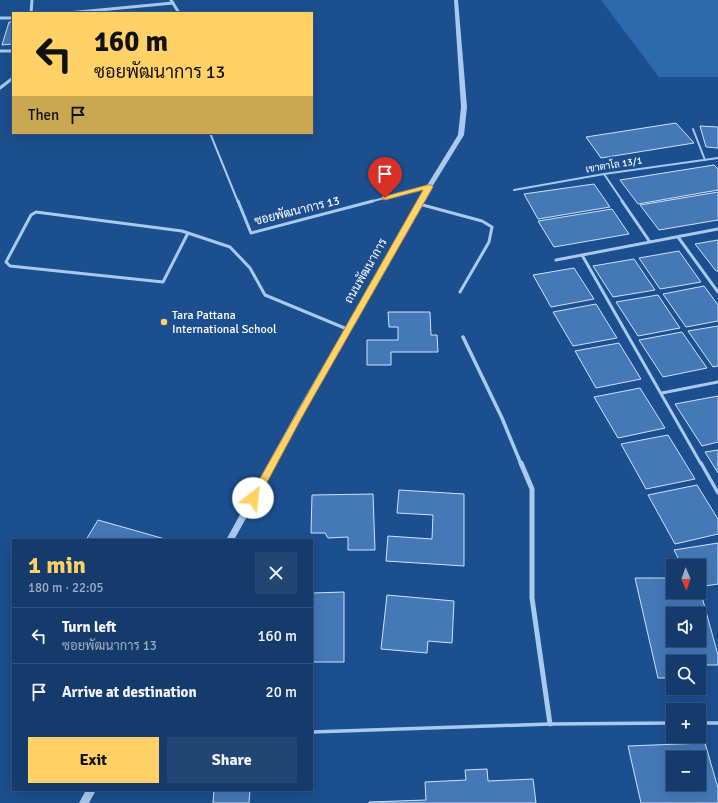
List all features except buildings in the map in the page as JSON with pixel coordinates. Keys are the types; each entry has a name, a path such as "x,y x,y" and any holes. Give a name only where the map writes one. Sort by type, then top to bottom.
{"street":[{"path":"31,12 32,0"},
{"path":"171,0 178,12"},
{"name":"ถนนพัฒนาการ","path":"231,539 419,204 461,135 464,107 456,0"},
{"path":"78,12 173,3"},
{"path":"0,18 12,18"},
{"path":"0,51 12,51"},
{"path":"0,88 12,79"},
{"path":"463,337 502,418 532,489 532,598 550,724"},
{"path":"84,803 90,791"}],"lane":[{"path":"693,129 705,160"},
{"name":"ซอยพัฒนาการ 13","path":"210,134 251,233 429,187"},
{"name":"เขาตาโล 13/1","path":"514,190 604,174 718,158"},
{"path":"604,174 650,242"},
{"path":"419,204 482,221 492,227 489,242 460,292"},
{"path":"188,232 163,282 19,268 10,266 6,262 32,215 36,212 188,232 230,247 250,268 265,295 348,329"},
{"path":"556,260 718,229"},
{"path":"678,237 718,292"},
{"path":"582,255 718,493"},
{"path":"662,393 718,382"},
{"path":"313,732 550,724 666,723"},
{"path":"706,723 718,723"}],"shaded area":[{"path":"601,0 718,0 718,77 659,77"}],"place":[{"name":"Tara Pattana International School","path":"164,322"}],"route":[{"path":"253,498 429,187 385,198"}]}
